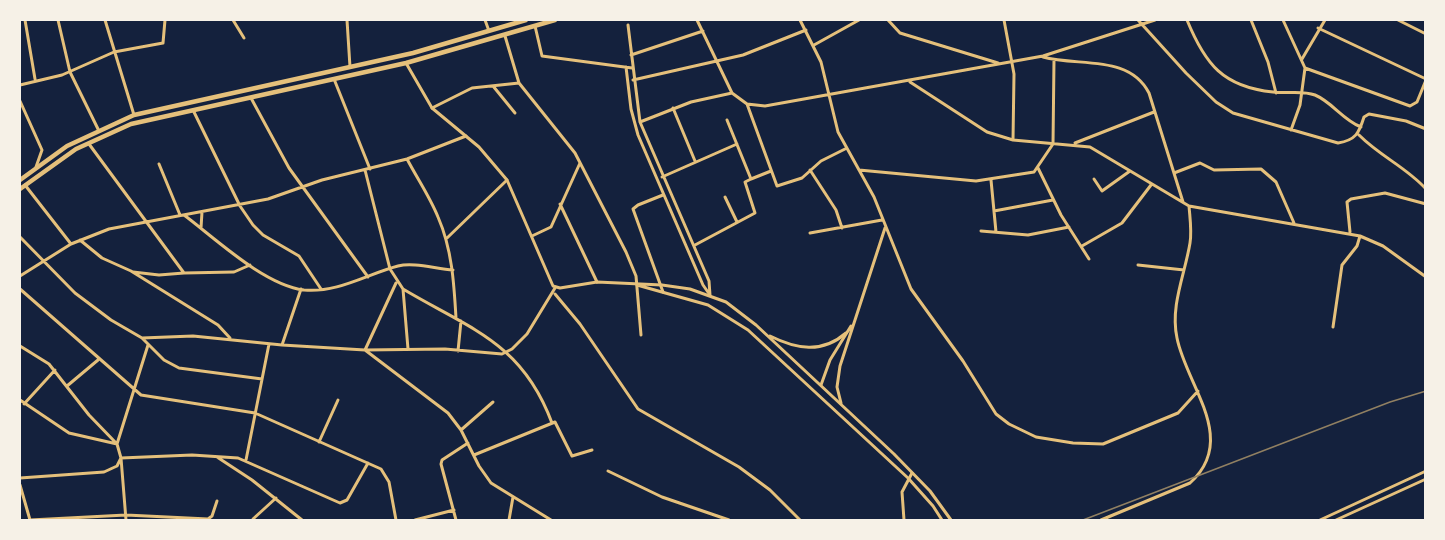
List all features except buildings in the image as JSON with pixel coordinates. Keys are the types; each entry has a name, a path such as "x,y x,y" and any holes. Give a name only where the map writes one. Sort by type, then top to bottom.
{"main road":[{"path":"20,180 36,167 98,129 134,115 412,53 526,20"},
{"path":"20,189 88,142 131,124 406,63 555,20"},
{"path":"233,92 235,100"},
{"path":"224,94 226,102"}],"street":[{"path":"25,20 35,79"},
{"path":"58,20 70,72 98,129"},
{"path":"105,20 134,115"},
{"path":"20,85 35,79 70,72 114,52 163,43 165,20"},
{"path":"233,20 244,38"},
{"path":"347,20 350,67"},
{"path":"485,20 489,31"},
{"path":"697,20 732,93 747,104 775,185 780,187 802,178 821,161 845,149"},
{"path":"800,20 814,45 838,132 845,149 874,197 902,271 921,306 963,361 996,414 1022,432 1073,443 1103,444 1178,413 1198,392"},
{"path":"814,45 859,20"},
{"path":"888,20 900,33 999,64"},
{"path":"1004,20 1012,62 1013,140"},
{"path":"1138,20 1216,102 1244,118 1338,143 1351,140 1359,135 1364,117 1374,114 1425,129"},
{"path":"747,104 780,105 1042,56 1155,20"},
{"path":"1187,20 1200,52 1214,68 1239,84 1276,93 1302,93 1317,96 1340,115 1361,127"},
{"path":"1251,20 1268,62 1276,93"},
{"path":"1283,20 1305,68 1302,93 1291,130"},
{"path":"1302,59 1318,28 1325,20"},
{"path":"1398,20 1425,34"},
{"path":"628,25 640,122 709,281 708,304"},
{"path":"535,26 542,56 632,68"},
{"path":"1305,68 1410,106 1417,102 1425,80 1318,28"},
{"path":"633,80 757,51 806,30"},
{"path":"631,55 703,31"},
{"path":"505,36 519,82 536,106 561,133 580,163 626,252 637,284 641,334"},
{"path":"1042,56 1054,60 1101,64 1132,73 1146,87 1183,202"},
{"path":"858,170 964,180 991,180 1025,175 1038,168 1053,144 1054,60"},
{"path":"406,63 432,108 491,159 507,180 549,281 555,288"},
{"path":"626,67 634,124 663,195 703,285 710,295"},
{"path":"334,79 370,169"},
{"path":"432,108 464,91 519,82"},
{"path":"910,82 973,125 1013,140 1090,147 1189,206 1350,232 1383,246 1425,277"},
{"path":"493,86 515,113"},
{"path":"634,124 673,108 732,93"},
{"path":"251,97 282,158 368,277"},
{"path":"20,101 42,149 36,167"},
{"path":"673,108 695,161"},
{"path":"192,109 240,206 258,231 303,260 321,289"},
{"path":"1072,144 1154,112"},
{"path":"727,120 751,178"},
{"path":"1359,135 1384,158 1408,172 1425,189"},
{"path":"20,276 71,244 109,229 144,221 240,206 302,186 407,159 466,136"},
{"path":"88,142 184,273"},
{"path":"662,177 737,144"},
{"path":"407,159 436,212 446,239 453,270 456,318"},
{"path":"532,236 551,227 580,163"},
{"path":"1174,173 1200,163 1214,170 1261,169 1276,182 1294,223"},
{"path":"159,164 182,215 250,265 273,279 301,290 321,289 403,265 453,270"},
{"path":"1038,168 1053,200 1089,259"},
{"path":"365,170 390,268 397,282 403,289 456,318 508,352 542,398 552,423"},
{"path":"810,170 836,210 842,228"},
{"path":"694,246 755,213 745,182 771,171"},
{"path":"1094,179 1102,191 1130,171"},
{"path":"446,239 507,180"},
{"path":"991,180 996,232"},
{"path":"25,184 71,244"},
{"path":"1082,246 1122,223 1151,185"},
{"path":"1350,232 1347,202 1351,199 1385,193 1425,204"},
{"path":"663,195 633,209 663,292"},
{"path":"725,197 737,222"},
{"path":"994,211 1053,200"},
{"path":"560,204 597,282"},
{"path":"1101,520 1181,488 1197,477 1208,454 1211,436 1207,412 1182,355 1175,332 1175,318 1190,241 1189,206"},
{"path":"201,228 202,212"},
{"path":"810,233 882,220"},
{"path":"981,231 1031,235 1069,227"},
{"path":"841,404 837,378 852,324 885,228"},
{"path":"1333,327 1342,265 1356,246 1360,236"},
{"path":"20,237 42,261 97,310 142,338 164,360 180,368 262,379"},
{"path":"80,240 102,258 131,271 218,325 230,338"},
{"path":"131,271 159,275 234,272 250,265"},
{"path":"1138,265 1184,270"},
{"path":"365,350 397,282"},
{"path":"555,288 597,282 662,285 710,295 733,306 841,404 912,473 937,500 951,520"},
{"path":"637,284 708,304 748,330 908,478 933,506 942,520"},
{"path":"20,288 98,360 148,397 255,413 381,469 386,476 397,520"},
{"path":"142,338 193,336 230,338 269,344 365,350 408,349 491,354 508,352 527,334 555,288"},
{"path":"403,289 408,349"},
{"path":"282,345 301,290"},
{"path":"554,293 587,333 638,409 739,467 770,490 800,520"},
{"path":"458,351 461,321"},
{"path":"818,394 826,368 852,324"},
{"path":"765,334 801,348 825,345 846,333"},
{"path":"246,459 269,344"},
{"path":"117,444 148,345"},
{"path":"20,346 45,360 88,415 117,444 122,458 126,520"},
{"path":"365,350 448,413 461,430 491,483 551,520"},
{"path":"67,386 98,360"},
{"path":"24,404 54,370"},
{"path":"20,400 69,433 117,444"},
{"path":"319,442 338,400"},
{"path":"461,430 493,402"},
{"path":"474,456 557,422 572,456 592,450"},
{"path":"456,520 441,462 468,443"},
{"path":"122,458 215,456 246,459 284,480 340,503 347,500 368,463"},
{"path":"215,456 276,498 296,519 302,520"},
{"path":"20,478 104,472 115,468 122,458"},
{"path":"608,471 662,497 729,520"},
{"path":"1320,520 1425,471"},
{"path":"904,520 902,492 912,473"},
{"path":"1336,520 1425,479"},
{"path":"20,485 30,520 126,515 208,519 212,516 217,501"},
{"path":"508,520 513,497"},
{"path":"253,519 276,498"},
{"path":"1351,505 1355,512"},
{"path":"415,520 454,510"}],"railway":[{"path":"1083,520 1390,402 1426,391"}]}
